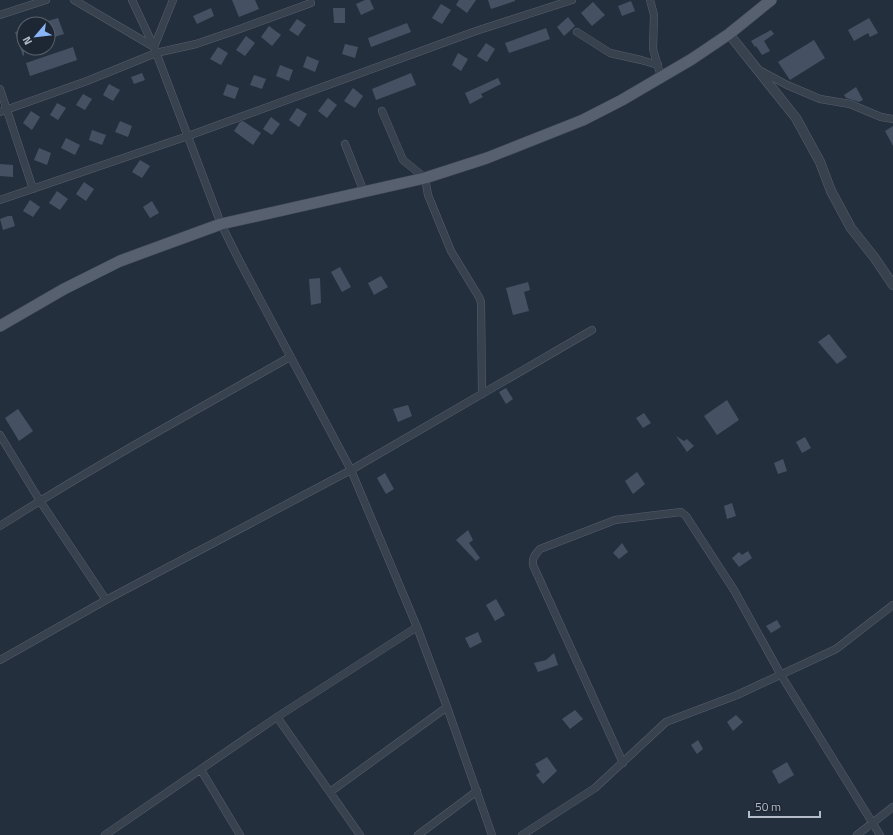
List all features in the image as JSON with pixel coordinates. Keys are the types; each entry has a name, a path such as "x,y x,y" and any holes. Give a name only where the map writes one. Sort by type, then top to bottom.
{"main road":[{"path":"0,326 64,289 120,261 221,224 425,178 487,158 583,120 692,59 729,34 771,0"}],"street":[{"path":"0,15 46,0"},
{"path":"74,0 155,50"},
{"path":"132,0 155,50 221,224 351,470 417,627 492,835"},
{"path":"155,50 173,0"},
{"path":"0,200 188,136 476,32 572,0"},
{"path":"650,0 654,15 653,46 661,77"},
{"path":"3,111 88,81 155,50 196,44 311,3"},
{"path":"577,32 610,53 658,65"},
{"path":"729,34 796,118 820,162 831,191 851,228 874,257 893,285"},
{"path":"757,69 787,85 820,99 850,104 881,117 893,119"},
{"path":"0,88 3,111 33,189"},
{"path":"382,111 404,160 425,178 428,195 451,251 481,302 482,394"},
{"path":"345,144 364,192"},
{"path":"0,660 106,600 351,470 592,330"},
{"path":"0,526 40,500 122,452 290,357"},
{"path":"0,435 40,500 106,600"},
{"path":"623,764 533,565 533,560 535,554 540,550 615,520 681,512 686,516 734,590 781,675 880,835"},
{"path":"522,835 596,788 666,722 737,695 842,645 893,605"},
{"path":"105,835 277,717 417,627"},
{"path":"330,792 447,707"},
{"path":"277,717 360,835"},
{"path":"201,770 240,835"},
{"path":"418,835 477,791"},
{"path":"857,835 893,807"}],"building":[{"path":"232,0 255,0 259,9 239,17"},
{"path":"365,0 370,0 374,9 361,15 356,4"},
{"path":"459,0 476,0 467,13 456,5"},
{"path":"488,0 515,0 515,1 491,9"},
{"path":"631,1 635,11 622,16 618,6"},
{"path":"593,2 605,15 592,26 581,13"},
{"path":"441,4 451,10 442,24 432,18"},
{"path":"211,8 214,16 197,24 193,16"},
{"path":"333,8 345,8 345,23 334,23"},
{"path":"568,17 575,26 564,36 557,27"},
{"path":"58,18 64,34 56,36 56,19"},
{"path":"869,18 878,33 870,37 868,33 854,41 848,30"},
{"path":"297,19 306,25 298,36 289,30"},
{"path":"407,23 411,32 371,47 368,38"},
{"path":"269,26 281,35 272,46 261,37"},
{"path":"546,28 550,39 509,53 505,43"},
{"path":"771,30 774,34 764,41 770,51 762,55 751,41"},
{"path":"246,36 255,43 245,56 236,50"},
{"path":"814,40 825,58 790,80 778,62"},
{"path":"486,43 495,49 487,62 477,56"},
{"path":"345,44 358,47 355,58 342,54"},
{"path":"73,47 77,60 30,76 26,63 47,56 56,56 56,53"},
{"path":"218,47 228,53 221,65 210,59"},
{"path":"458,53 468,59 461,71 452,65"},
{"path":"307,56 319,61 315,72 303,67"},
{"path":"280,65 293,70 289,81 276,76"},
{"path":"142,73 145,80 134,84 131,77"},
{"path":"411,73 416,85 376,100 372,89"},
{"path":"254,75 266,79 262,89 250,85"},
{"path":"498,78 501,84 481,94 483,97 470,104 465,93"},
{"path":"109,84 120,90 113,101 103,95"},
{"path":"227,84 239,88 235,99 223,95"},
{"path":"856,87 863,100 859,102 846,98 844,95"},
{"path":"353,88 363,96 355,108 344,101"},
{"path":"83,94 92,99 85,110 76,105"},
{"path":"328,98 337,105 327,118 318,111"},
{"path":"57,103 66,108 58,120 50,115"},
{"path":"297,108 307,114 299,127 289,120"},
{"path":"31,111 40,117 32,130 23,123"},
{"path":"271,117 280,124 272,135 263,129"},
{"path":"120,121 132,126 128,137 115,132"},
{"path":"243,121 261,133 253,145 234,131 240,122"},
{"path":"893,126 893,146 885,131"},
{"path":"92,130 106,135 102,145 89,140"},
{"path":"66,138 80,145 75,155 61,148"},
{"path":"39,148 51,153 47,165 34,160"},
{"path":"140,160 150,166 142,178 132,172"},
{"path":"0,164 13,165 13,177 0,176"},
{"path":"84,182 94,189 86,201 76,194"},
{"path":"57,191 68,199 60,210 49,203"},
{"path":"30,200 40,207 33,217 23,211"},
{"path":"152,201 159,213 150,218 143,207"},
{"path":"12,216 15,226 3,230 0,219"},
{"path":"340,267 351,287 342,292 331,272"},
{"path":"381,276 388,287 374,295 368,283"},
{"path":"320,278 321,303 311,305 309,279"},
{"path":"528,282 530,290 524,292 529,311 513,315 506,288"},
{"path":"829,334 847,357 837,364 818,342"},
{"path":"506,388 513,399 506,404 499,392"},
{"path":"727,400 739,420 717,435 704,416"},
{"path":"408,405 412,416 398,422 393,409"},
{"path":"18,409 33,431 19,441 5,418"},
{"path":"644,413 651,423 643,428 636,418"},
{"path":"676,436 684,441 687,439 694,446 687,452"},
{"path":"805,437 811,448 802,453 796,442"},
{"path":"783,459 787,471 778,474 774,463"},
{"path":"637,472 645,484 633,494 625,481"},
{"path":"385,473 394,489 386,494 377,478"},
{"path":"732,503 736,516 727,519 724,506"},
{"path":"468,530 473,540 469,543 480,558 476,561 456,540"},
{"path":"622,543 628,552 619,559 613,553"},
{"path":"748,551 752,558 739,567 732,558 739,552 742,555"},
{"path":"496,599 505,615 495,621 486,605"},
{"path":"777,620 781,627 771,633 766,626"},
{"path":"478,632 482,642 470,648 465,638"},
{"path":"554,653 558,665 538,672 534,663 546,660"},
{"path":"575,710 583,719 570,729 562,719"},
{"path":"736,715 743,722 733,731 727,722"},
{"path":"698,740 703,749 697,754 691,745"},
{"path":"547,757 557,771 543,784 536,775 540,772 535,764"},
{"path":"787,762 794,775 779,784 772,771"}]}
